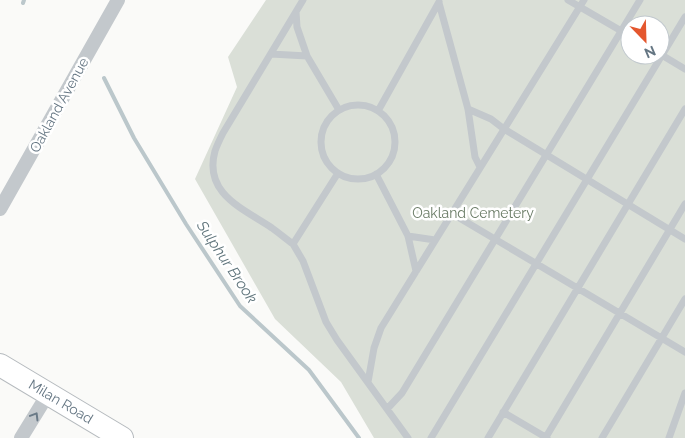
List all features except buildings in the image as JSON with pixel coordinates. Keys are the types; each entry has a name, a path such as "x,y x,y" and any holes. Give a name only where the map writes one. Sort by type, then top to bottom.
{"main road":[{"name":"Milan Road","path":"0,365 122,438"}],"street":[{"name":"Oakland Avenue","path":"0,209 118,0"},
{"path":"21,438 48,394"}],"lane":[{"path":"303,0 223,133 215,152 213,169 216,182 224,195 237,206 293,244 303,262 326,322 408,438"},
{"path":"568,0 620,30"},
{"path":"368,382 374,348 381,328 584,0"},
{"path":"631,15 640,0"},
{"path":"439,2 468,109 475,157 480,167"},
{"path":"378,111 439,2"},
{"path":"296,12 297,27 307,56 339,110"},
{"path":"670,40 685,17"},
{"path":"387,409 402,394 620,33"},
{"path":"271,54 307,56"},
{"path":"670,60 685,69"},
{"path":"431,438 655,65"},
{"path":"360,104 372,107 390,122 395,133 396,146 392,158 385,168 376,174 362,179 350,178 338,173 329,165 323,154 321,142 323,130 329,119 339,110 360,104"},
{"path":"468,109 491,120 504,130 685,239"},
{"path":"488,438 685,110"},
{"path":"293,244 338,173"},
{"path":"376,174 408,236 416,271"},
{"path":"503,412 546,438 685,204"},
{"path":"451,213 685,352"},
{"path":"408,236 435,240"},
{"path":"602,438 685,299"},
{"path":"669,438 685,393"}],"green space":[{"name":"Oakland Cemetery","path":"266,0 685,0 685,438 374,438 341,382 275,319 195,179 237,87 228,57"}],"waterway":[{"name":"Sulphur Brook","path":"104,78 134,138 186,224 240,306 309,370 359,438"}]}
